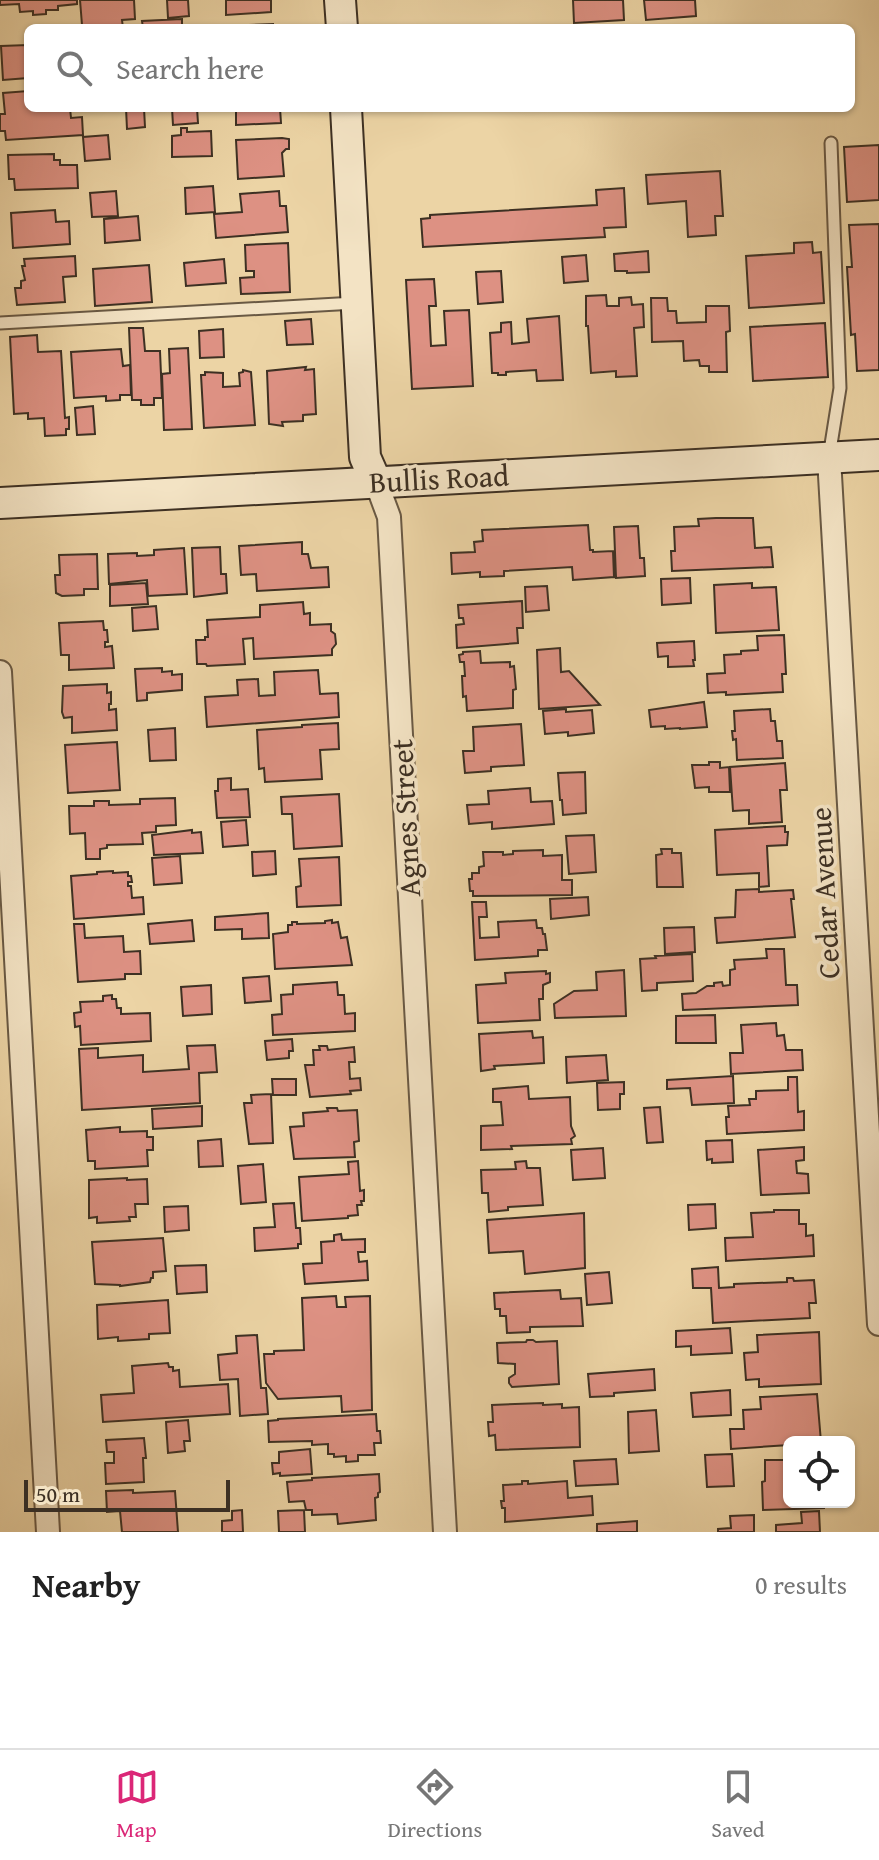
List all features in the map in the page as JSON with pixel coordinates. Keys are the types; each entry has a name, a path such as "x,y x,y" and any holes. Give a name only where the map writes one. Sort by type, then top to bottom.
{"street":[{"path":"340,0 342,24"},
{"name":"Agnes Street","path":"346,112 365,457 389,517 445,1532"},
{"name":"Bullis Road","path":"0,503 879,455"},
{"name":"Cedar Avenue","path":"829,458 879,1324"},
{"path":"0,672 48,1532"}],"lane":[{"path":"829,458 840,388 831,143"},
{"path":"0,323 357,303"}],"building":[{"path":"0,0 77,0 77,4 58,6 58,10 33,15 33,11 20,12 19,4 0,5"},
{"path":"80,0 134,0 135,19 122,20 122,24 82,24"},
{"path":"167,0 188,0 189,16 168,18"},
{"path":"226,0 271,0 271,12 226,15"},
{"path":"573,0 623,0 624,20 574,23"},
{"path":"644,0 695,0 696,16 646,20"},
{"path":"182,19 182,24 142,24 142,21"},
{"path":"24,45 24,78 3,80 1,46"},
{"path":"24,91 24,112 70,112 71,118 82,117 83,135 6,140 5,131 0,131 0,114 5,114 3,93"},
{"path":"126,112 144,112 145,127 127,129"},
{"path":"172,112 197,112 198,123 173,125"},
{"path":"236,112 280,112 281,123 236,125"},
{"path":"181,128 187,128 187,132 211,131 212,156 172,157 172,136 181,135"},
{"path":"108,135 110,159 85,161 83,137"},
{"path":"289,139 289,149 282,153 284,176 238,179 236,140"},
{"path":"879,145 879,200 847,202 844,147"},
{"path":"54,154 54,160 60,160 60,165 77,165 78,188 15,190 14,179 9,179 8,155"},
{"path":"720,171 723,216 715,216 716,235 688,237 686,201 648,204 646,175"},
{"path":"213,186 215,212 186,214 185,188"},
{"path":"624,188 626,227 604,228 605,237 423,247 421,219 430,218 430,215 597,205 596,190"},
{"path":"116,191 118,216 92,217 90,193"},
{"path":"279,191 280,206 286,206 288,232 216,238 214,214 242,212 240,194"},
{"path":"55,210 56,222 69,221 70,244 13,248 11,213"},
{"path":"138,216 140,240 105,243 104,219"},
{"path":"879,224 879,370 857,371 855,334 851,335 847,267 852,267 849,225"},
{"path":"812,242 813,253 821,252 824,303 749,308 746,256 794,253 794,243"},
{"path":"288,243 290,292 241,294 240,278 254,277 254,271 246,271 245,245"},
{"path":"648,251 649,272 615,271 614,254"},
{"path":"586,255 588,281 564,283 562,257"},
{"path":"75,256 76,276 63,277 65,302 17,305 15,288 21,288 21,281 25,280 24,259"},
{"path":"224,259 226,283 186,286 184,263"},
{"path":"149,265 152,302 95,306 93,269"},
{"path":"501,271 503,302 478,304 476,272"},
{"path":"434,279 436,306 429,306 431,346 446,345 444,311 469,310 473,386 412,389 406,280"},
{"path":"606,295 607,306 619,306 619,298 631,297 632,305 643,304 644,327 634,328 637,376 616,377 616,371 591,373 586,296"},
{"path":"651,298 667,298 668,311 676,311 677,323 706,322 706,306 729,306 727,372 709,372 709,366 700,366 699,360 684,361 683,341 652,342"},
{"path":"559,316 563,380 537,381 536,370 506,372 506,375 492,373 490,333 501,332 501,323 511,322 512,344 529,342 527,319"},
{"path":"311,319 313,344 287,345 285,321"},
{"path":"825,323 828,377 753,381 750,327"},
{"path":"129,328 143,328 145,351 160,351 162,398 154,398 154,405 141,405 141,400 132,400"},
{"path":"223,329 224,357 200,358 199,331"},
{"path":"37,335 38,352 61,351 65,418 69,417 66,435 45,436 44,418 28,419 28,413 14,414 10,337"},
{"path":"188,348 192,429 164,430 162,374 170,373 169,349"},
{"path":"121,349 123,366 130,365 131,395 120,395 120,400 106,401 106,396 74,398 71,352"},
{"path":"306,367 305,370 314,369 316,414 303,415 303,421 282,422 283,426 269,424 267,371"},
{"path":"243,370 251,372 255,425 204,428 201,375 205,372 223,373 223,387 240,386 239,373"},
{"path":"93,406 95,434 77,435 75,408"},
{"path":"753,518 755,548 771,547 773,567 672,571 674,527 699,526 698,519"},
{"path":"588,525 590,550 613,551 614,577 573,580 572,567 504,571 504,576 480,577 480,572 452,574 451,553 475,552 474,542 483,541 482,530"},
{"path":"638,526 640,558 644,558 645,576 616,578 614,527"},
{"path":"302,542 302,554 308,554 311,568 328,567 329,587 257,591 256,574 241,575 239,546"},
{"path":"220,547 221,574 226,574 227,593 194,597 192,548"},
{"path":"184,548 187,594 148,596 147,580 109,584 108,554 154,555 154,550"},
{"path":"97,554 98,589 84,589 84,595 62,596 56,593 55,575 60,575 59,555"},
{"path":"690,578 691,603 662,605 661,579"},
{"path":"146,583 148,604 110,606 110,585"},
{"path":"752,583 752,588 776,587 779,630 716,633 714,585"},
{"path":"547,586 549,610 526,612 525,587"},
{"path":"522,601 523,628 517,628 518,643 457,648 456,625 464,624 463,618 459,618 458,605"},
{"path":"303,602 304,614 310,613 310,625 331,624 336,644 332,655 254,659 253,638 243,639 245,664 197,664 196,640 208,637 207,620 260,617 260,605"},
{"path":"156,606 158,629 133,631 132,608"},
{"path":"103,621 108,642 105,642 105,647 112,646 114,668 69,670 69,655 61,655 59,623"},
{"path":"784,635 786,674 782,674 783,692 708,693 707,674 725,673 724,655 758,650 757,636"},
{"path":"694,641 694,666 668,667 668,656 658,657 657,643"},
{"path":"560,648 561,672 569,671 600,705 539,709 537,650"},
{"path":"480,651 481,663 510,662 510,667 514,666 516,689 513,690 513,708 467,711 466,696 463,697 464,662 460,662 459,655"},
{"path":"162,668 162,672 172,671 172,675 182,674 182,690 147,693 147,700 137,701 135,669"},
{"path":"318,670 320,694 338,693 339,717 207,727 205,697 238,695 237,680 258,679 259,696 275,695 274,672"},
{"path":"107,684 107,693 111,692 109,710 116,709 117,730 72,733 72,717 64,718 62,712 63,686"},
{"path":"704,702 707,727 651,727 649,710"},
{"path":"566,709 566,712 592,710 594,733 568,736 568,732 545,734 543,711"},
{"path":"770,709 777,741 782,741 783,758 737,760 736,739 733,740 732,731 735,731 734,711"},
{"path":"338,723 339,749 320,750 322,779 265,782 264,768 259,769 257,730"},
{"path":"521,724 524,765 491,767 491,771 465,773 463,751 474,751 473,727"},
{"path":"175,728 176,760 150,761 148,730"},
{"path":"117,742 120,790 68,793 65,745"},
{"path":"709,762 720,762 720,768 729,767 730,792 709,792 709,787 695,788 692,765 709,765"},
{"path":"785,763 787,790 780,790 782,822 749,824 749,810 733,811 730,767"},
{"path":"585,772 586,813 563,815 558,773"},
{"path":"231,778 231,790 248,789 250,817 217,818 215,791 218,791 218,779"},
{"path":"530,788 531,802 552,801 554,824 492,829 492,822 469,824 467,805 489,804 488,791"},
{"path":"339,794 342,846 294,849 292,814 282,814 281,797"},
{"path":"175,798 176,825 156,826 156,832 142,833 143,844 107,845 107,848 100,849 100,859 86,859 85,833 70,834 69,806 94,806 94,801 109,801 109,805 140,804 140,799"},
{"path":"246,820 248,845 223,847 221,822"},
{"path":"785,826 787,845 767,846 769,886 759,887 759,873 717,875 715,830"},
{"path":"192,830 192,833 201,832 203,853 154,855 152,835"},
{"path":"594,835 596,872 569,874 566,836"},
{"path":"661,849 681,853 683,887 657,887 656,855 662,854"},
{"path":"543,850 543,856 562,855 562,880 572,880 572,895 473,896 469,879 472,879 472,873 479,873 479,867 484,866 483,852 503,852 503,855 513,854 513,851"},
{"path":"275,851 276,874 253,876 252,852"},
{"path":"180,856 182,883 154,885 152,858"},
{"path":"339,857 341,905 297,907 296,887 301,886 299,859"},
{"path":"128,872 131,876 132,882 128,882 128,886 131,886 132,898 143,897 144,914 74,919 71,876"},
{"path":"759,889 759,892 793,890 795,937 717,943 715,918 735,917 736,890"},
{"path":"588,897 589,915 551,919 550,899"},
{"path":"472,902 486,902 487,917 479,917 480,938 499,937 498,922 536,920 537,928 542,928 545,934 547,950 538,950 538,956 475,960"},
{"path":"268,913 269,938 242,939 242,929 215,930 215,917"},
{"path":"192,920 194,941 150,944 148,924"},
{"path":"332,920 332,923 338,922 341,938 347,937 352,965 275,969 273,934 288,932 288,925 292,922 325,923"},
{"path":"74,924 84,924 85,938 123,936 124,952 140,951 141,974 125,974 125,979 78,982"},
{"path":"694,927 695,952 665,954 664,928"},
{"path":"766,949 784,949 786,985 797,985 798,1005 683,1010 682,994 696,993 707,986 714,986 714,983 730,985 730,970 735,969 734,960 767,958"},
{"path":"692,954 693,981 657,983 657,990 642,991 640,959"},
{"path":"624,970 626,1016 555,1018 554,1004 574,991 597,990 596,972"},
{"path":"546,971 546,974 550,973 550,982 543,985 543,999 539,999 540,1020 478,1023 476,985 506,983 505,973"},
{"path":"269,976 271,1001 245,1003 243,978"},
{"path":"337,982 338,995 344,995 345,1014 355,1013 355,1031 273,1035 272,1015 282,1014 281,995 293,994 293,985"},
{"path":"211,985 212,1014 183,1016 181,987"},
{"path":"112,995 117,1008 121,1008 121,1014 150,1013 151,1041 81,1045 80,1026 75,1027 74,1013 81,1012 80,1002 103,1001 103,996"},
{"path":"715,1015 716,1043 676,1043 676,1016"},
{"path":"776,1023 777,1036 784,1035 786,1050 802,1050 803,1070 731,1074 730,1053 743,1053 741,1025"},
{"path":"532,1031 533,1038 543,1037 544,1063 494,1066 495,1069 481,1071 479,1034"},
{"path":"292,1039 293,1051 289,1051 289,1058 267,1060 265,1041"},
{"path":"215,1045 217,1072 199,1073 200,1103 82,1110 79,1049 98,1048 98,1058 143,1055 143,1072 189,1069 187,1046"},
{"path":"319,1046 327,1046 328,1050 354,1047 355,1062 349,1062 350,1079 360,1078 361,1090 350,1091 351,1094 310,1097 305,1065 314,1065 313,1050 320,1050"},
{"path":"606,1055 608,1080 567,1083 566,1057"},
{"path":"733,1076 734,1103 692,1105 690,1088 667,1089 667,1080"},
{"path":"788,1077 797,1077 798,1112 804,1111 804,1130 727,1134 728,1106 750,1105 749,1099 756,1099 756,1091 788,1090"},
{"path":"272,1079 296,1079 296,1095 273,1095"},
{"path":"624,1082 620,1109 598,1110 597,1083"},
{"path":"528,1086 529,1099 570,1097 571,1126 575,1136 571,1139 572,1144 481,1150 481,1126 503,1125 501,1102 493,1102 493,1089"},
{"path":"271,1094 273,1143 249,1144 244,1103 252,1103 251,1095"},
{"path":"202,1106 202,1126 153,1129 152,1109"},
{"path":"660,1107 663,1142 647,1143 644,1108"},
{"path":"327,1108 357,1110 359,1141 354,1142 355,1157 294,1159 290,1127 304,1126 303,1113 328,1111"},
{"path":"120,1127 120,1132 147,1131 147,1137 153,1137 153,1150 147,1150 148,1166 95,1169 95,1161 88,1161 86,1130"},
{"path":"221,1139 223,1166 199,1167 198,1141"},
{"path":"732,1140 733,1162 712,1163 712,1159 707,1160 706,1141"},
{"path":"804,1147 804,1160 796,1161 797,1173 808,1174 809,1193 761,1195 758,1150"},
{"path":"603,1148 605,1178 573,1180 571,1150"},
{"path":"358,1161 360,1191 364,1190 364,1201 361,1201 362,1205 357,1205 358,1215 302,1221 299,1177 349,1174 348,1162"},
{"path":"526,1161 527,1168 540,1168 543,1205 508,1207 508,1210 489,1212 488,1193 482,1193 481,1170 516,1169 515,1162"},
{"path":"263,1164 266,1202 241,1204 238,1166"},
{"path":"147,1179 148,1204 135,1204 136,1217 129,1217 130,1221 97,1223 97,1217 89,1218 89,1180"},
{"path":"294,1203 296,1228 300,1228 301,1244 298,1248 255,1251 254,1228 275,1227 273,1204"},
{"path":"715,1204 716,1228 689,1230 688,1205"},
{"path":"188,1206 189,1230 165,1232 164,1207"},
{"path":"799,1210 799,1224 806,1224 806,1236 813,1235 814,1256 726,1261 725,1238 753,1237 751,1213"},
{"path":"584,1213 585,1268 525,1274 523,1251 489,1253 487,1220"},
{"path":"341,1234 342,1240 365,1239 365,1252 358,1252 359,1262 367,1261 368,1280 305,1284 303,1264 322,1263 321,1242 334,1241 334,1235"},
{"path":"163,1238 166,1271 153,1272 150,1282 120,1286 95,1284 92,1242"},
{"path":"206,1265 207,1292 177,1294 175,1266"},
{"path":"718,1267 719,1288 734,1287 734,1284 787,1282 787,1278 794,1281 814,1280 816,1303 809,1303 810,1318 713,1323 711,1288 693,1288 692,1269"},
{"path":"609,1272 612,1303 587,1305 585,1274"},
{"path":"560,1290 561,1299 581,1298 583,1326 530,1327 530,1332 507,1333 506,1316 500,1316 500,1309 495,1309 494,1293"},
{"path":"336,1296 337,1307 346,1307 345,1297 370,1296 372,1410 342,1412 341,1396 278,1399 266,1383 264,1354 304,1350 302,1298"},
{"path":"168,1300 170,1333 149,1334 149,1339 98,1339 97,1305"},
{"path":"730,1328 732,1353 691,1355 691,1346 676,1347 676,1331"},
{"path":"819,1332 821,1384 759,1387 759,1379 746,1380 744,1353 758,1352 757,1335"},
{"path":"257,1335 261,1388 266,1388 268,1414 240,1416 238,1379 220,1380 218,1355 237,1353 236,1336"},
{"path":"557,1341 559,1384 512,1387 509,1383 509,1378 515,1374 515,1364 498,1363 497,1343"},
{"path":"168,1363 173,1371 179,1370 180,1387 228,1384 230,1414 103,1422 101,1395 134,1393 132,1366"},
{"path":"654,1369 655,1390 590,1397 588,1374"},
{"path":"730,1390 731,1415 693,1417 691,1393"},
{"path":"817,1394 820,1436 783,1436 783,1445 731,1449 730,1429 744,1429 743,1410 761,1409 760,1397"},
{"path":"562,1404 562,1408 579,1407 580,1447 496,1450 495,1435 489,1436 488,1422 493,1422 492,1405"},
{"path":"656,1410 659,1451 629,1453 628,1412"},
{"path":"376,1414 381,1443 374,1443 375,1455 358,1455 358,1461 346,1462 346,1456 328,1454 328,1444 312,1445 312,1441 269,1442 268,1421"},
{"path":"188,1420 190,1441 184,1441 185,1451 168,1453 166,1422"},
{"path":"144,1438 144,1482 106,1484 105,1463 114,1463 114,1452 107,1452 106,1440"},
{"path":"310,1449 312,1474 273,1474 272,1463 279,1463 279,1452"},
{"path":"732,1454 734,1486 707,1487 705,1455"},
{"path":"616,1459 618,1484 576,1486 574,1461"},
{"path":"765,1460 783,1460 783,1508 824,1508 763,1510 762,1482 765,1481"},
{"path":"379,1474 380,1492 375,1498 376,1520 338,1524 337,1514 312,1515 312,1510 306,1510 304,1501 289,1502 287,1482"},
{"path":"522,1481 528,1481 528,1484 567,1481 568,1498 592,1496 593,1515 505,1522 505,1508 502,1508 501,1501 504,1501 503,1485 522,1484"},
{"path":"133,1490 133,1493 175,1491 178,1532 122,1532 120,1511 107,1512 106,1491"},
{"path":"242,1510 243,1532 222,1532 222,1521 232,1520 232,1511"},
{"path":"304,1510 305,1532 279,1532 278,1511"},
{"path":"819,1511 820,1532 776,1532 776,1525 802,1523 801,1512"},
{"path":"754,1515 754,1532 718,1532 718,1529 731,1528 730,1516"},
{"path":"637,1521 637,1532 597,1532 597,1524"}]}
